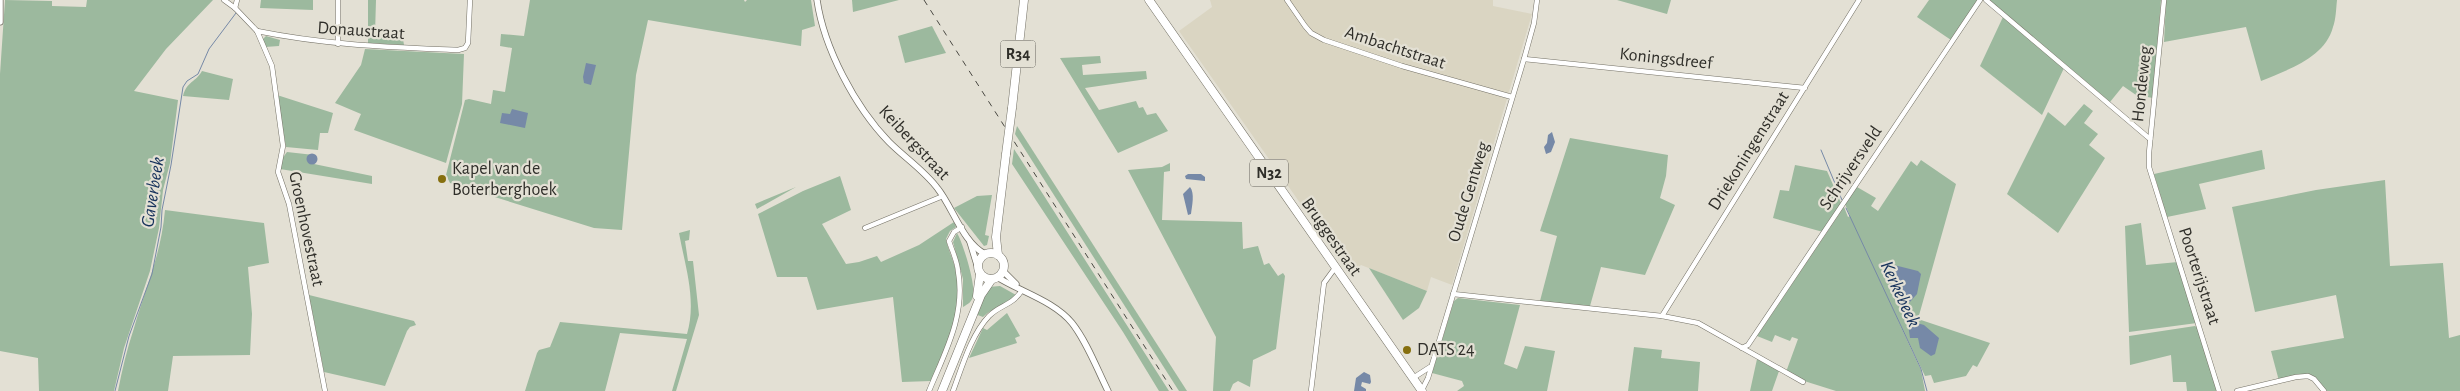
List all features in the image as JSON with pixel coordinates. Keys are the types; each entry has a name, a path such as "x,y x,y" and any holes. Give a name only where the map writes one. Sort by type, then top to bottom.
{"main road":[{"name":"R34","path":"998,255 996,237 1024,0"},
{"name":"Bruggestraat","path":"1149,0 1422,391"},
{"name":"R34","path":"987,253 996,237"},
{"path":"942,391 979,290 980,274 977,265 987,253 998,255 1003,262 1003,271 986,285 966,328"},
{"path":"980,274 994,278"}],"street":[{"path":"0,0 0,22"},
{"name":"Groenhovestraat","path":"224,0 235,8 257,31 272,66 283,146 278,172 289,204 325,391"},
{"path":"235,8 237,0"},
{"path":"338,0 338,44"},
{"name":"Donaustraat","path":"257,31 278,36 338,44 458,50 465,48 468,43 470,0"},
{"name":"Keibergstraat","path":"817,0 825,32 860,105 887,140 933,183 943,196 968,238 977,265"},
{"name":"Ambachtstraat","path":"1287,0 1304,26 1311,33 1324,40 1402,66 1512,97"},
{"name":"Oude Gentweg","path":"1422,391 1524,59 1534,23 1537,0"},
{"name":"Driekoningenstraat","path":"1662,316 1859,0"},
{"name":"Schrijversveld","path":"1742,348 1748,345 1980,0"},
{"path":"1986,0 2150,139"},
{"name":"Hondeweg","path":"2150,170 2150,139 2164,0"},
{"name":"Koningsdreef","path":"1524,59 1805,88"},
{"name":"Poorterijstraat","path":"2150,170 2219,391"},
{"name":"Keibergstraat","path":"865,228 943,196"},
{"path":"929,391 957,321 960,306 960,283 956,260 949,241 954,232 962,227"},
{"name":"Keibergstraat","path":"968,238 987,253"},
{"path":"1311,391 1324,283 1335,268"},
{"path":"1003,271 1021,289"},
{"path":"994,278 1021,289 1059,312 1072,324 1108,391"},
{"path":"954,391 981,326 990,314 1015,300 1021,289"},
{"path":"1453,294 1662,316 1698,323 1803,382"},
{"path":"1413,378 1430,366"},
{"path":"2237,391 2302,376 2314,379 2324,391"}],"shaded area":[{"path":"1210,0 1493,0 1493,6 1532,14 1452,285 1431,277 1427,291 1361,265 1350,274 1179,31 1212,7"}],"green space":[{"path":"5,0 52,1 52,6 86,7 87,0 213,0 166,49 134,91 178,100 170,163 163,190 159,228 150,271 124,348 114,391 39,391 38,358 0,351 0,74"},
{"path":"261,0 313,0 313,10 260,8"},
{"path":"368,0 376,0 375,34 391,34 392,39 403,39 404,45 368,43"},
{"path":"530,0 744,0 745,2 747,0 811,0 815,26 802,30 801,46 648,20 636,75 622,230 594,228 450,183 446,175 465,100 469,99 491,104 493,90 505,92 512,48 500,46 501,34 524,36"},
{"path":"852,0 899,0 853,12"},
{"path":"1617,0 1671,0 1667,14"},
{"path":"1929,0 1979,0 1951,40 1917,17"},
{"path":"1989,0 2161,0 2153,98 2136,95 2123,86 2110,102"},
{"path":"2166,0 2337,0 2334,24 2329,38 2322,47 2304,61 2261,81 2246,27 2164,42"},
{"path":"2003,17 2064,68 2042,115 1980,66"},
{"path":"932,26 946,53 905,63 898,36"},
{"path":"266,36 280,40 279,46 265,47 262,40"},
{"path":"365,49 464,54 462,104 446,163 354,130 361,114 335,103 361,65"},
{"path":"1100,56 1101,63 1082,65 1083,75 1146,71 1147,79 1085,88 1099,110 1136,101 1139,108 1143,107 1147,115 1156,113 1168,131 1118,153 1060,58"},
{"path":"202,71 233,79 229,100 183,96 189,84"},
{"path":"277,95 333,113 328,133 320,133 318,150 286,147"},
{"path":"2084,104 2093,111 2084,123 2098,134 2089,145 2105,158 2058,233 2007,194 2048,112 2065,126"},
{"path":"1017,126 1187,391 1179,391 1015,134"},
{"path":"1570,138 1668,155 1666,176 1660,198 1675,205 1645,275 1601,267 1590,306 1540,301 1557,236 1540,231"},
{"path":"1014,149 1169,391 1159,391 1123,332 1012,164"},
{"path":"2262,150 2265,169 2199,184 2206,209 2167,217 2154,174"},
{"path":"287,152 314,155 314,164 372,176 372,184 280,169 281,160"},
{"path":"1921,160 1956,184 1918,319 1990,343 1977,367 1973,365 1966,376 1934,383 1931,375 1925,376 1894,312 1921,370 1925,391 1836,391 1801,380 1786,372 1798,339 1792,337 1790,341 1775,335 1772,342 1757,336 1844,207 1848,217 1850,216 1845,204 1857,187 1876,198 1871,206 1878,211 1911,161 1917,166"},
{"path":"1170,163 1170,171 1164,172 1162,220 1242,222 1243,249 1258,246 1264,265 1269,263 1278,276 1283,273 1285,276 1276,349 1253,360 1250,387 1238,381 1233,384 1230,391 1213,391 1216,337 1128,170 1162,167"},
{"path":"1795,165 1827,171 1841,203 1823,232 1773,218 1780,190 1789,191"},
{"path":"840,176 851,210 822,224 846,264 877,256 881,262 919,245 954,222 956,227 950,231 946,239 956,272 958,286 957,301 952,328 931,381 902,382 893,297 817,310 807,277 777,277 758,214 803,191"},
{"path":"2385,180 2390,266 2443,263 2449,338 2460,335 2460,391 2324,391 2308,376 2279,381 2271,351 2344,338 2336,295 2255,312 2232,207 2316,190"},
{"path":"796,187 757,209 755,204"},
{"path":"992,195 985,235 989,236 987,245 984,246 954,208 977,196"},
{"path":"165,210 264,223 269,263 248,267 252,314 250,355 173,356 168,391 118,391 129,344 157,256"},
{"path":"2141,223 2146,265 2178,262 2197,323 2129,332 2125,226"},
{"path":"690,230 689,240 685,241 688,261 693,261 699,315 676,391 672,391 687,339 620,333 605,391 525,391 537,353 539,350 550,347 560,322 687,334 691,309 690,296 687,270 679,233"},
{"path":"957,233 973,283 972,300 963,307 963,279 953,242"},
{"path":"1369,268 1427,291 1419,308 1403,320"},
{"path":"1000,286 1016,295 983,317 975,314 988,287"},
{"path":"309,295 414,321 416,325 410,327 407,331 385,386 324,372"},
{"path":"1458,298 1520,305 1504,364 1517,369 1525,346 1555,351 1547,391 1457,391 1464,386 1462,381 1432,373 1454,301"},
{"path":"1007,313 1020,336 1015,338 1017,343 969,358 983,328 987,330"},
{"path":"2195,326 2198,328 2217,391 2187,391 2186,382 2173,382 2171,355 2130,365 2129,336"},
{"path":"1634,347 1662,350 1661,358 1700,362 1698,391 1628,391"},
{"path":"1757,359 1779,371 1772,391 1750,391"}],"water":[{"path":"586,63 596,65 591,85 584,83 583,77"},
{"path":"512,109 528,113 525,128 500,123 502,113 510,114"},
{"path":"1552,132 1555,142 1551,152 1546,154 1544,147 1547,143 1548,135"},
{"path":"312,153 318,159 312,165 306,159"},
{"path":"1188,174 1201,174 1205,177 1205,181 1186,179 1185,176"},
{"path":"1190,187 1193,200 1191,214 1188,215 1183,194"},
{"path":"1890,264 1918,271 1921,274 1917,294 1909,303 1902,302 1891,280"},
{"path":"1917,323 1924,325 1939,338 1935,354 1931,356 1920,348 1918,338 1910,338 1908,324"},
{"path":"1364,372 1370,375 1370,384 1362,382 1361,386 1366,391 1354,391 1356,378"}],"waterway":[{"name":"Gaverbeek","path":"115,391 129,336 152,274 183,87 187,81 198,74 209,49 236,13"},
{"name":"Kerkebeek","path":"1821,150 1842,200"},
{"name":"Kerkebeek","path":"1846,208 1921,369 1927,391"}],"railway":[{"path":"924,0 1173,391"}],"place":[{"name":"Kapel van de Boterberghoek","path":"442,179"},
{"name":"DATS 24","path":"1407,350"}]}
